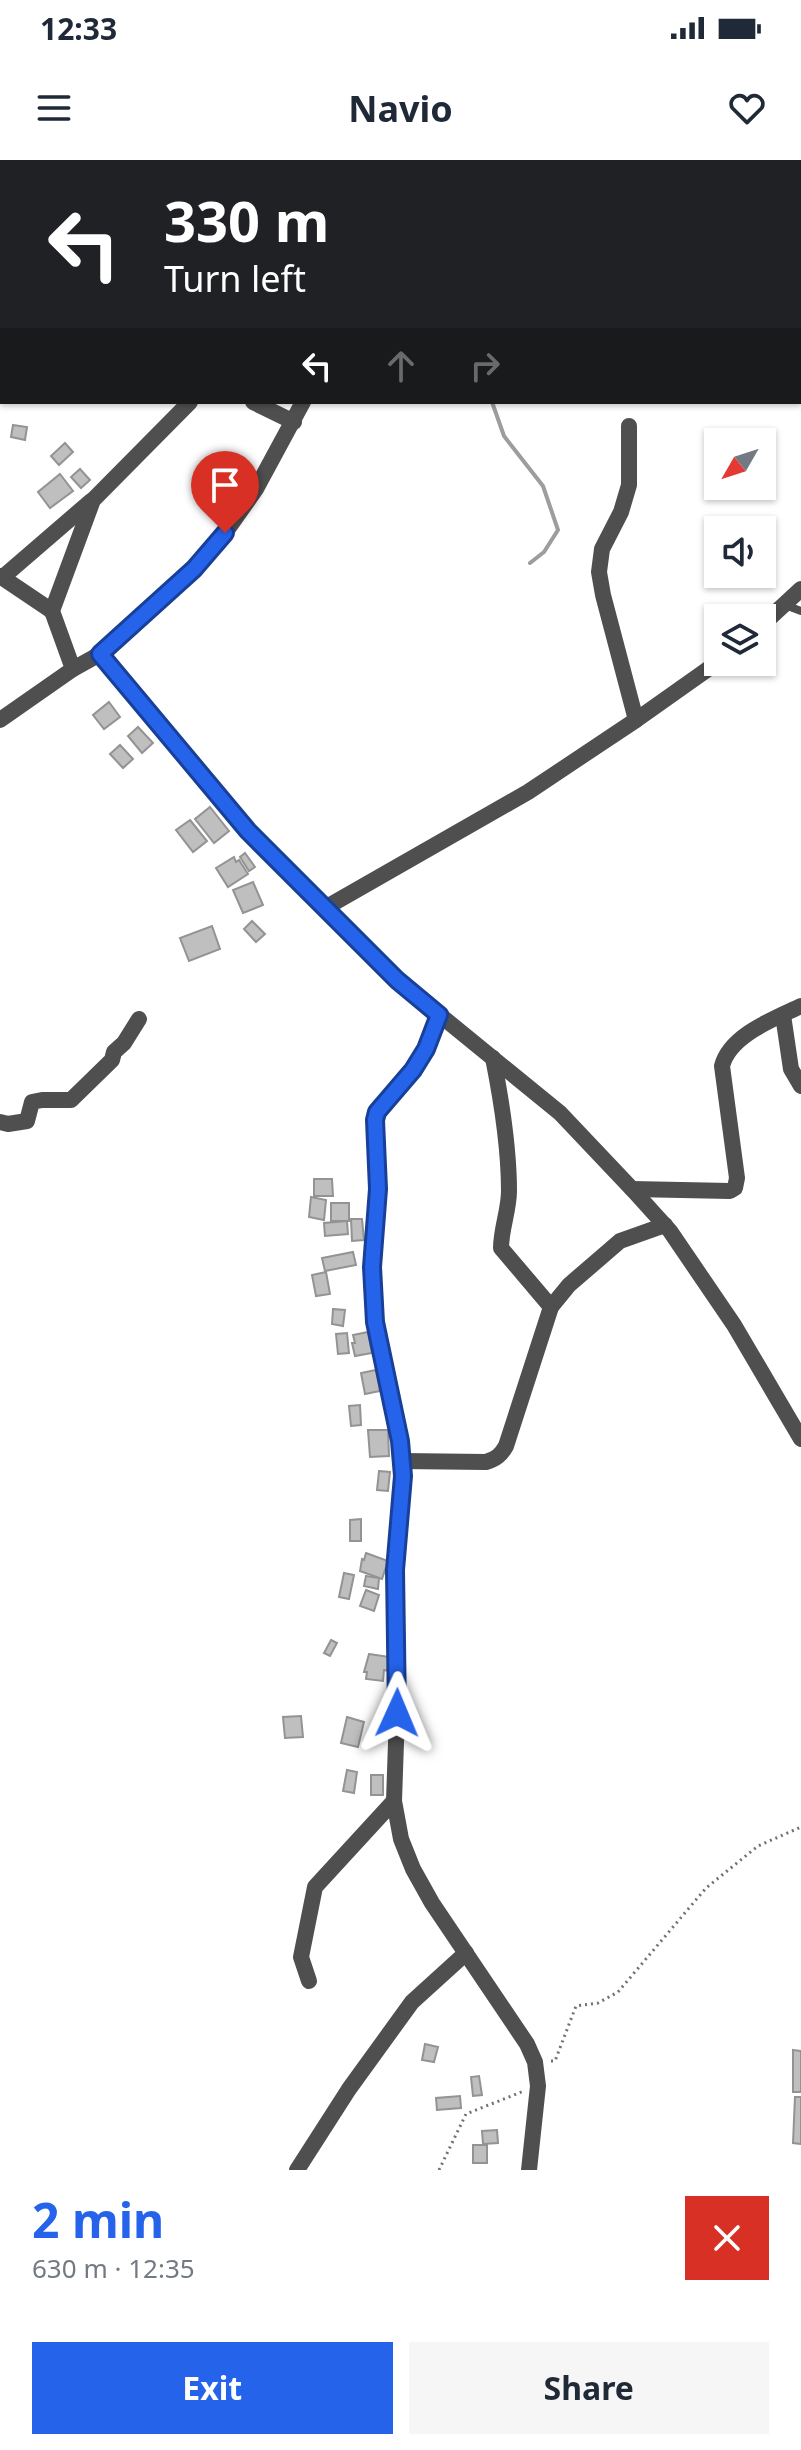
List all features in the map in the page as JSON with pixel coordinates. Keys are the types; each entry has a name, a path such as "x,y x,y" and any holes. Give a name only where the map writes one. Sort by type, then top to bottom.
{"street":[{"path":"73,669 52,611 2,577 93,500 188,404"},
{"path":"257,404 294,422"},
{"path":"0,720 100,654 194,569 225,533 256,489 302,404"},
{"path":"629,426 629,485 621,512 602,549 599,572 636,720"},
{"path":"52,611 93,500"},
{"path":"793,608 801,589"},
{"path":"100,654 248,831 397,980 560,1113 665,1225 734,1325 801,1439"},
{"path":"325,908 528,792 704,672"},
{"path":"632,1189 730,1191 735,1188 737,1178 722,1066 724,1057 738,1040 801,1006"},
{"path":"439,1015 426,1049 413,1070 377,1112 375,1120 378,1189 372,1267 375,1322 397,1428 403,1476 395,1570 398,1684 394,1801 401,1839 413,1869 432,1903 527,2044 535,2062 538,2086 529,2170"},
{"path":"783,1015 791,1069 801,1086"},
{"path":"0,1122 27,1121 32,1102 71,1100 112,1060 114,1052 124,1043 139,1019"},
{"path":"493,1058 507,1144 509,1196 501,1248 551,1307"},
{"path":"401,1461 495,1460 502,1453 551,1307 569,1285 620,1241 665,1225"},
{"path":"309,1981 301,1957 315,1887 394,1801"},
{"path":"297,2170 349,2089 412,2002 466,1953"}],"path":[{"path":"535,2062 555,2061 576,2006 598,2003 618,1992 706,1888 758,1846 801,1827"},
{"path":"439,2170 466,2114 538,2086"}],"building":[{"path":"13,425 27,427 25,440 11,437"},
{"path":"65,443 73,452 59,465 51,456"},
{"path":"80,469 90,480 81,488 71,477"},
{"path":"60,474 73,491 50,508 38,492"},
{"path":"109,702 120,717 104,729 93,715"},
{"path":"138,727 153,743 142,753 128,736"},
{"path":"120,745 133,759 123,768 110,754"},
{"path":"210,807 229,831 214,843 195,819"},
{"path":"190,820 207,841 193,852 176,830"},
{"path":"245,853 255,867 249,871 240,857"},
{"path":"234,857 248,874 228,887 216,868"},
{"path":"253,882 263,905 243,913 233,890"},
{"path":"252,921 265,934 256,942 244,929"},
{"path":"212,926 220,949 189,961 180,938"},
{"path":"314,1179 332,1179 333,1196 314,1196"},
{"path":"311,1197 326,1200 324,1220 309,1217"},
{"path":"331,1203 349,1203 349,1221 331,1221"},
{"path":"351,1219 362,1219 364,1240 352,1241"},
{"path":"347,1221 348,1234 325,1236 324,1223"},
{"path":"353,1252 356,1265 325,1271 322,1258"},
{"path":"326,1272 330,1294 316,1296 312,1275"},
{"path":"333,1309 345,1310 343,1326 332,1324"},
{"path":"368,1332 372,1353 355,1356 353,1335"},
{"path":"347,1333 349,1353 338,1354 336,1334"},
{"path":"376,1370 380,1391 365,1394 361,1373"},
{"path":"360,1405 361,1425 351,1426 349,1406"},
{"path":"368,1430 388,1430 389,1456 370,1457"},
{"path":"379,1471 390,1472 388,1491 377,1490"},
{"path":"361,1519 361,1541 350,1541 350,1520"},
{"path":"366,1553 388,1561 382,1579 360,1571"},
{"path":"344,1573 354,1575 349,1599 339,1597"},
{"path":"366,1576 379,1578 378,1589 364,1586"},
{"path":"366,1590 379,1595 374,1611 360,1606"},
{"path":"331,1640 337,1643 330,1656 324,1653"},
{"path":"369,1654 390,1657 389,1671 384,1670 383,1681 366,1679 367,1672 364,1672"},
{"path":"301,1716 303,1737 285,1738 283,1717"},
{"path":"347,1717 364,1722 358,1747 341,1743"},
{"path":"347,1770 357,1772 354,1793 343,1791"},
{"path":"371,1775 383,1775 383,1795 371,1795"},
{"path":"425,2044 438,2047 434,2062 422,2060"},
{"path":"793,2050 801,2051 801,2092 793,2092"},
{"path":"479,2076 482,2095 473,2096 471,2077"},
{"path":"460,2096 461,2108 437,2110 436,2098"},
{"path":"795,2097 801,2097 801,2144 793,2143"},
{"path":"497,2130 498,2143 483,2144 482,2131"},
{"path":"473,2145 487,2145 487,2163 473,2163"}],"waterway":[{"path":"493,404 504,436 543,486 558,530 544,552 530,563"}],"route":[{"path":"225,533 194,569 100,654 248,831 397,980 439,1015 426,1049 413,1070 377,1112 374,1128 378,1189 372,1267 375,1322 400,1441 403,1476 395,1570 397,1713"}]}
